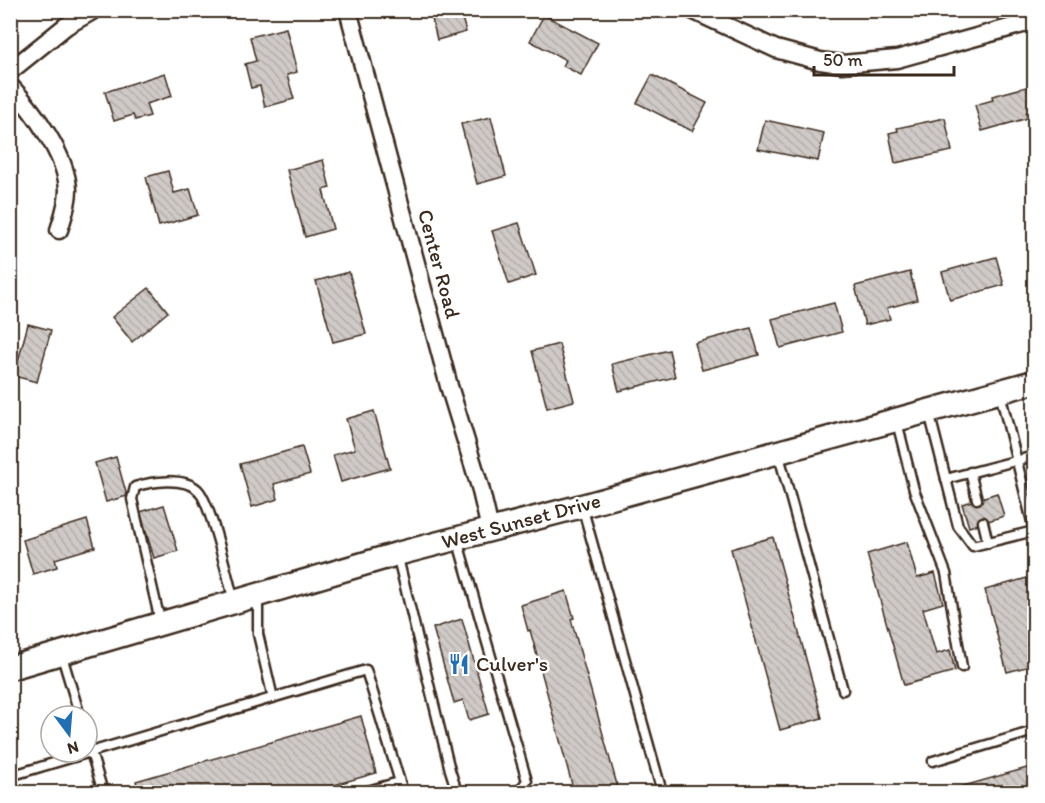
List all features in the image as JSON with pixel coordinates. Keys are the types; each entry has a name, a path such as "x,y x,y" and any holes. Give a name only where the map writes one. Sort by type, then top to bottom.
{"main road":[{"name":"West Sunset Drive","path":"10,668 397,554 582,506 1035,382"}],"street":[{"path":"10,71 66,26 94,10"},
{"name":"Center Road","path":"348,10 449,386 490,529"},
{"path":"692,10 776,49 820,61 842,64 897,59 1035,21"},
{"path":"10,86 42,127 63,164 68,187 67,203 59,230"}],"lane":[{"path":"929,410 957,526 973,546 988,543 1035,530 999,391"},
{"path":"896,419 914,490 946,573 962,667"},
{"path":"778,452 843,690"},
{"path":"946,479 1035,456"},
{"path":"970,472 977,499"},
{"path":"160,624 132,499 135,487 150,482 171,482 190,486 199,491 209,512 234,602"},
{"path":"582,506 662,792"},
{"path":"983,522 988,543"},
{"path":"457,538 527,781 518,792"},
{"path":"397,554 457,792"},
{"path":"258,595 258,634 273,698"},
{"path":"61,653 76,704"},
{"path":"99,750 366,670 403,792"},
{"path":"933,761 1035,731"},
{"path":"10,776 50,764"},
{"path":"95,764 103,792"},
{"path":"364,792 399,782"}],"building":[{"path":"430,10 475,10 461,14 466,32 437,40"},
{"path":"544,15 598,43 581,75 563,66 566,60 530,41"},
{"path":"286,28 297,72 287,75 294,99 265,107 260,86 251,88 245,64 256,61 250,37"},
{"path":"165,73 172,96 146,104 150,116 135,120 133,115 114,121 105,92"},
{"path":"652,75 707,103 692,131 637,103"},
{"path":"1034,85 1034,111 1026,113 1028,118 982,131 975,105 993,100 992,96"},
{"path":"491,117 506,176 477,184 461,124"},
{"path":"945,118 952,151 895,163 889,133 898,131 897,128"},
{"path":"765,120 824,133 818,161 758,149"},
{"path":"323,160 330,188 323,190 333,229 305,237 287,170"},
{"path":"168,171 174,193 190,189 198,215 159,226 146,177"},
{"path":"519,223 536,275 509,284 492,231"},
{"path":"996,257 1004,285 950,300 942,272"},
{"path":"1034,267 1034,294 1028,269"},
{"path":"349,272 366,334 333,342 316,281"},
{"path":"910,272 917,300 887,308 890,319 865,325 855,286"},
{"path":"149,288 168,312 132,342 112,317"},
{"path":"834,303 842,332 780,348 772,319"},
{"path":"28,324 51,330 37,382 14,376"},
{"path":"751,328 759,355 702,370 695,343"},
{"path":"559,344 574,401 547,408 532,351"},
{"path":"669,350 675,377 619,391 612,364"},
{"path":"374,411 390,468 341,482 333,455 355,449 346,419"},
{"path":"302,447 310,474 274,484 278,499 252,507 240,464"},
{"path":"116,457 127,496 106,502 95,463"},
{"path":"997,493 1004,516 969,527 962,504"},
{"path":"164,505 178,551 154,558 140,512"},
{"path":"87,520 95,547 55,559 57,567 33,574 23,540"},
{"path":"773,537 822,718 780,730 731,549"},
{"path":"907,542 917,578 935,573 943,603 923,609 936,654 950,650 955,671 904,685 867,554"},
{"path":"1034,576 1034,665 1007,672 985,590"},
{"path":"566,591 574,618 571,619 619,792 574,792 530,630 528,631 521,605"},
{"name":"Culver's","path":"462,619 489,714 469,720 463,700 454,703 433,628"},
{"path":"361,716 376,773 310,792 139,792 136,781"},
{"path":"1034,766 1034,792 946,792 946,791"}],"place":[{"name":"Culver's","path":"459,664"}]}
